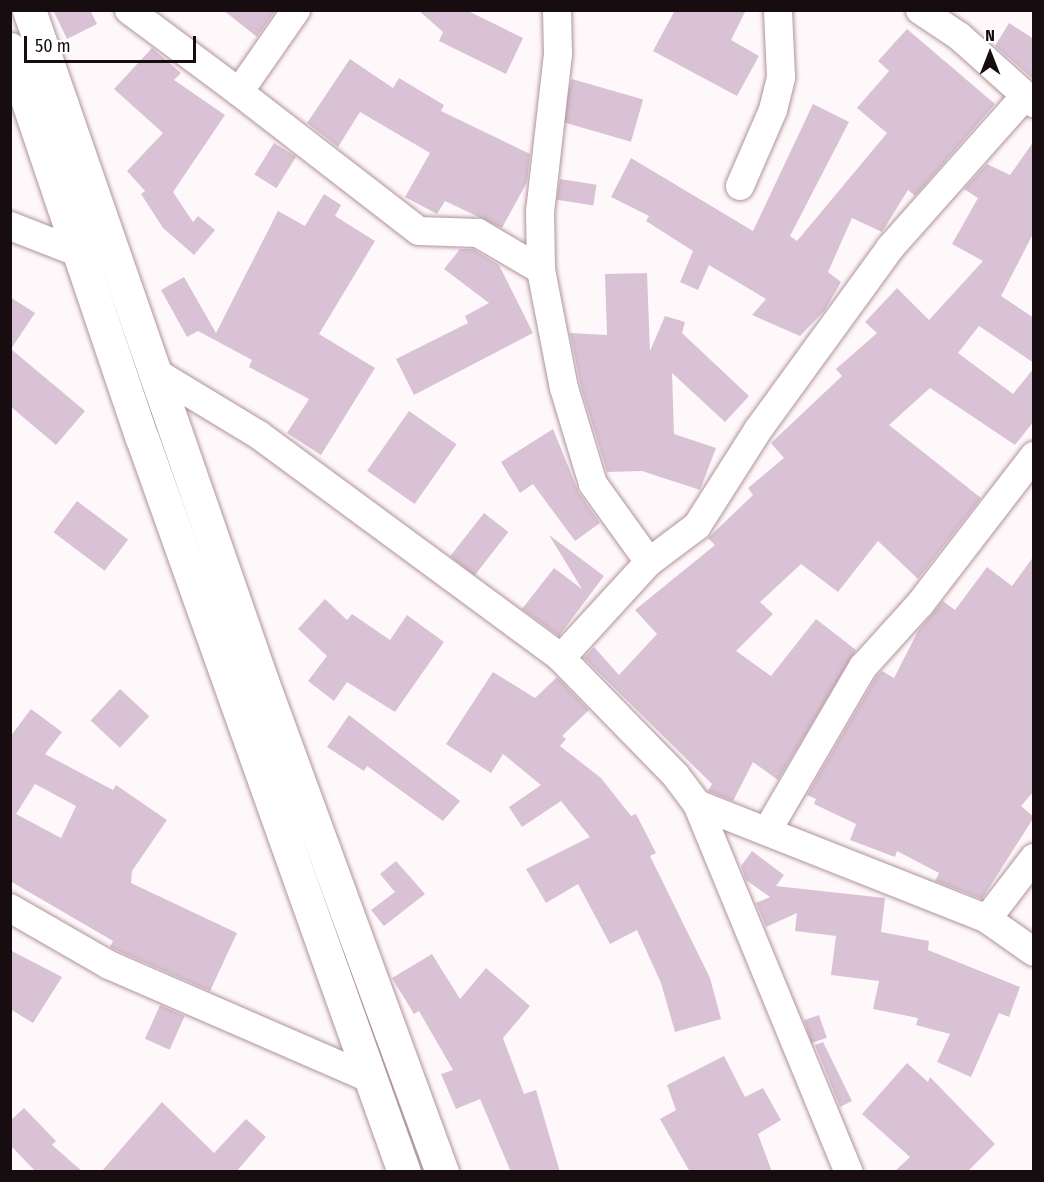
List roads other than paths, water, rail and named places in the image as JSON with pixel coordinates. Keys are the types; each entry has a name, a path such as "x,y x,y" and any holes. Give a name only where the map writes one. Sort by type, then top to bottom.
{"main road":[{"path":"29,10 155,372 442,1172"},
{"path":"10,49 369,1078 404,1172"}],"street":[{"path":"129,10 419,231 478,233 541,270"},
{"path":"239,92 296,10"},
{"path":"557,10 558,54 540,211 541,270 564,388 593,484 649,562"},
{"path":"740,186 773,110 781,77 778,10"},
{"path":"561,658 649,562 697,526 758,430 890,248 1029,100 962,23 920,10"},
{"path":"10,226 82,254"},
{"path":"155,372 259,435 561,658 697,804 849,1172"},
{"path":"767,831 863,667 920,604 1034,456"},
{"path":"697,804 987,919 1034,952"},
{"path":"987,919 1034,858"},
{"path":"10,908 109,965 369,1078"}]}
